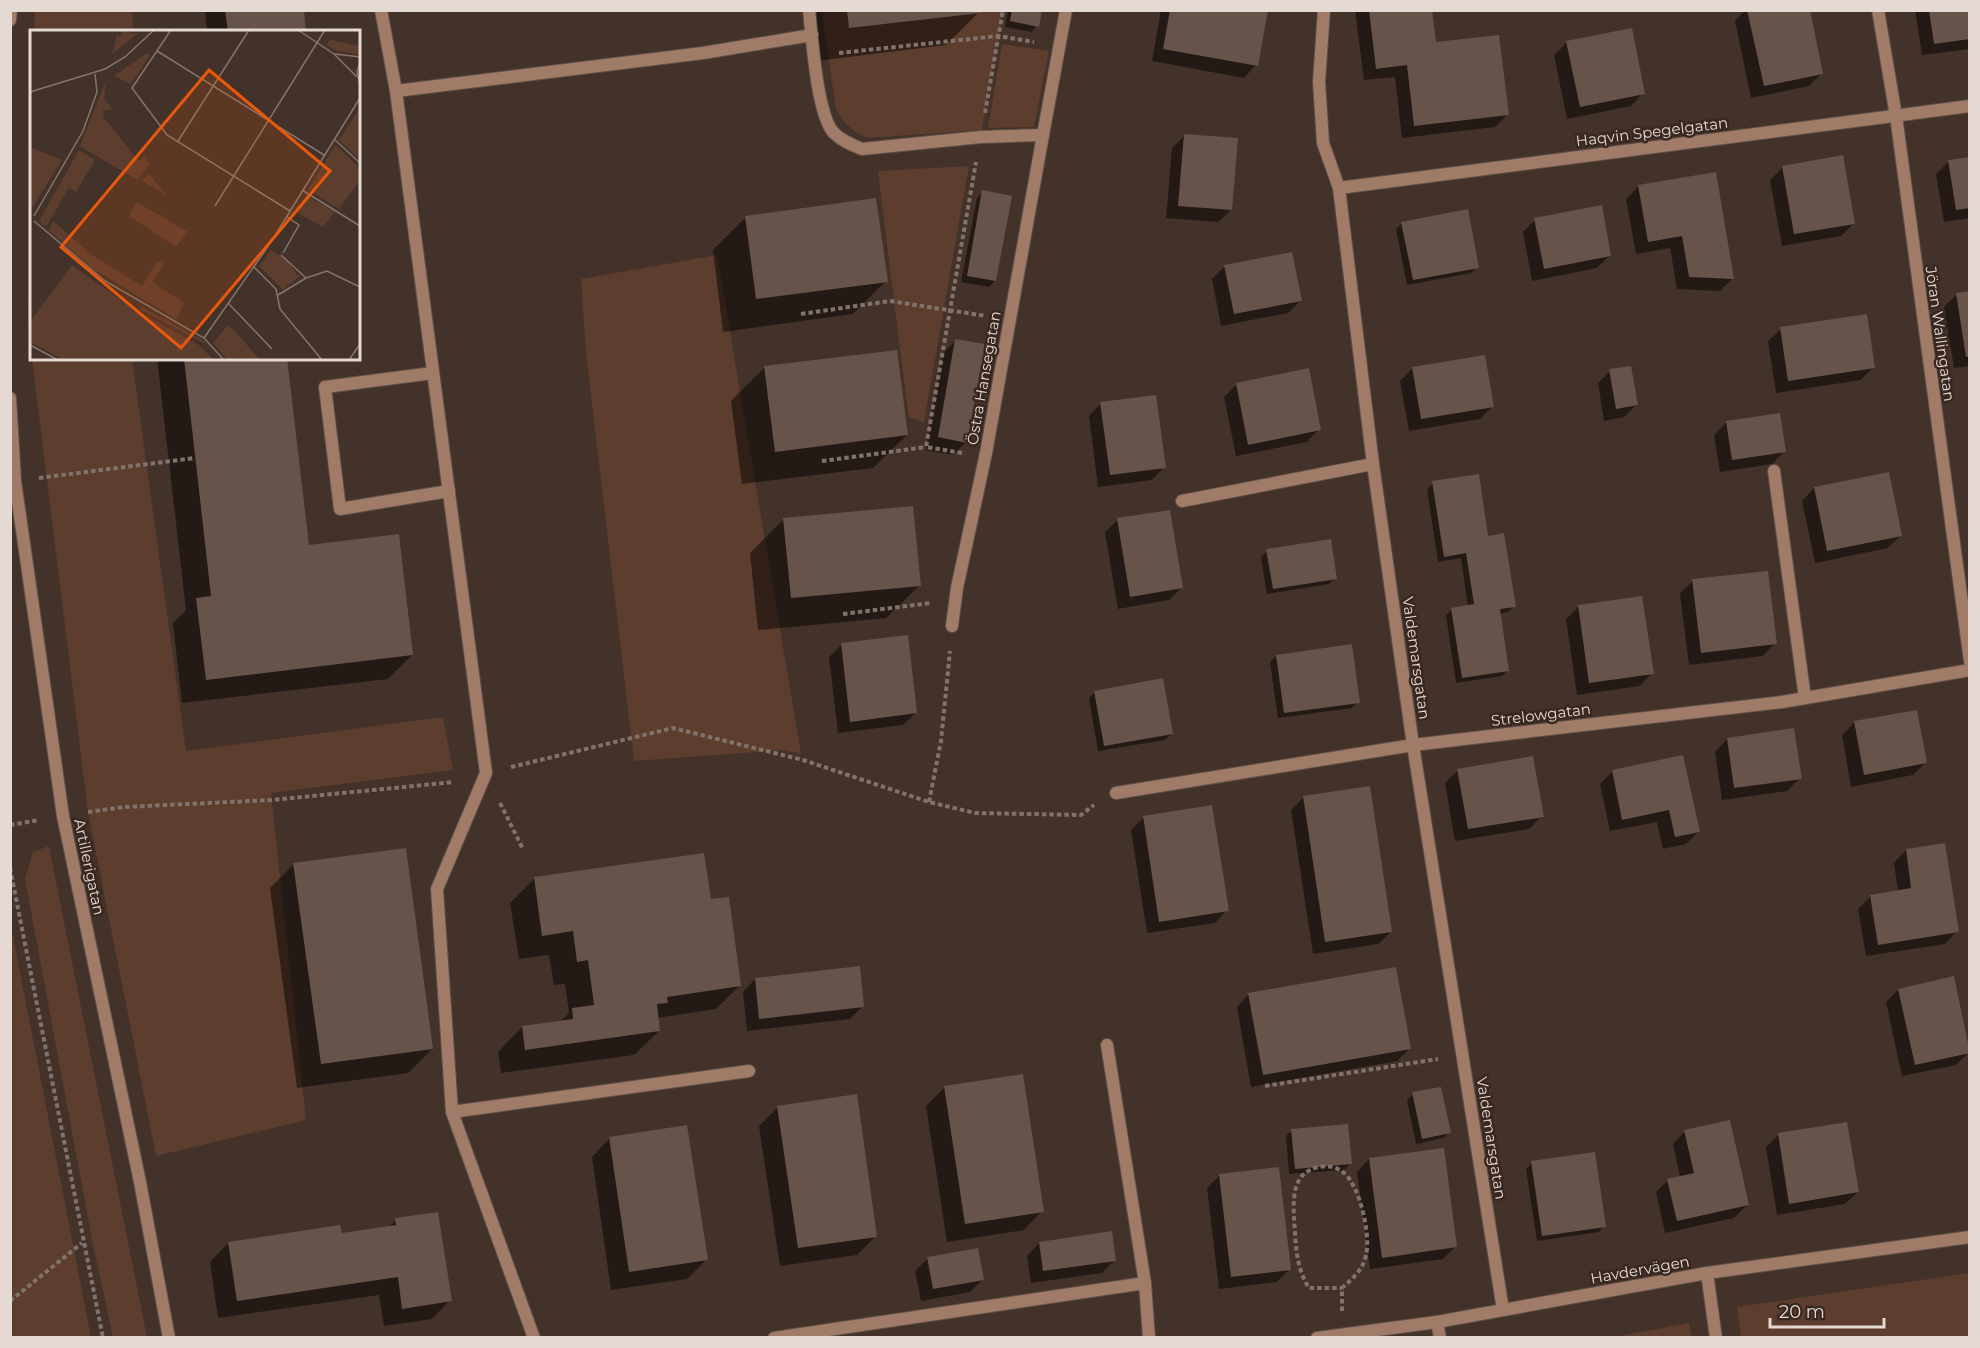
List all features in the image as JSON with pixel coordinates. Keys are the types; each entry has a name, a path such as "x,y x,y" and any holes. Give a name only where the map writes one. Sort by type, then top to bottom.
{"street":[{"path":"10,20 11,10"},
{"path":"381,10 396,91 486,773 437,889 452,1112 534,1338"},
{"path":"809,10 823,115 832,132 845,142 862,149 981,137 1043,135"},
{"name":"Östra Hansegatan","path":"952,626 955,600 986,453 1066,10"},
{"name":"Valdemarsgatan","path":"1324,10 1319,82 1323,143 1339,188 1373,464 1413,745 1503,1310"},
{"name":"Jöran Wallingatan","path":"1878,10 1896,116 1970,661"},
{"path":"396,91 703,53 812,35"},
{"name":"Haqvin Spegelgatan","path":"1339,188 1970,106"},
{"path":"433,373 325,387 340,509 449,491"},
{"name":"Artillerigatan","path":"10,398 15,481 63,816 140,1182 169,1338"},
{"path":"1182,501 1373,464"},
{"path":"1774,471 1805,698"},
{"name":"Strelowgatan","path":"1116,793 1413,745 1805,698 1970,669"},
{"path":"1107,1045 1145,1283 1149,1338"},
{"path":"452,1112 749,1071"},
{"name":"Havdervägen","path":"1317,1338 1437,1322 1707,1273 1970,1237"},
{"path":"1707,1273 1716,1338"},
{"path":"774,1338 1145,1283"},
{"path":"1437,1322 1440,1338"}],"path":[{"path":"926,447 1003,10"},
{"path":"815,56 998,36 1059,46"},
{"path":"801,314 890,301 1010,320"},
{"path":"822,461 926,447 963,453"},
{"path":"15,481 195,458"},
{"path":"843,614 955,600"},
{"path":"929,802 941,741 952,626"},
{"path":"10,825 124,807 272,800 452,783 673,728 803,760 929,802 975,813 1081,815 1100,800 1116,793"},
{"path":"486,773 523,849"},
{"path":"10,868 82,1243 103,1338"},
{"path":"1265,1086 1463,1055"},
{"path":"1342,1288 1309,1288 1298,1265 1293,1196 1298,1179 1308,1170 1321,1166 1333,1166 1346,1174 1358,1194 1364,1219 1367,1253 1359,1272 1342,1288 1342,1315"},
{"path":"10,1301 82,1243"}],"shaded area":[{"path":"35,11 132,11 133,30 34,30"},
{"path":"822,11 1003,11 982,130 867,138 853,130 845,123 836,109"},
{"path":"1002,44 1049,51 1034,127 988,128"},
{"path":"969,166 924,422 909,417 908,413 878,171"},
{"path":"30,208 30,342 28,321"},
{"path":"717,255 801,754 783,750 634,761 586,353 581,279"},
{"path":"32,360 132,360 186,751 443,717 453,770 271,793 306,1120 156,1156 88,812"},
{"path":"49,846 147,1337 113,1337 92,1240 25,879 33,852"},
{"path":"11,926 91,1337 11,1337"},
{"path":"1969,1273 1969,1337 1741,1337 1737,1307"},
{"path":"1689,1323 1692,1337 1613,1337"}],"building":[{"path":"225,10 304,10 306,30 228,30"},
{"path":"847,10 981,10 981,13 849,28"},
{"path":"1012,10 1042,10 1039,27 1010,21"},
{"path":"1170,10 1268,10 1258,66 1163,49"},
{"path":"1369,10 1432,10 1436,42 1499,35 1509,115 1414,126 1407,65 1376,69"},
{"path":"1747,10 1810,10 1823,74 1764,86"},
{"path":"1929,10 1970,10 1970,39 1934,44"},
{"path":"1632,28 1645,94 1580,107 1566,41"},
{"path":"1184,134 1238,138 1232,210 1178,206"},
{"path":"1843,155 1855,224 1794,234 1782,166"},
{"path":"1970,157 1970,208 1956,210 1948,160"},
{"path":"1716,172 1734,279 1689,277 1682,236 1648,242 1638,185"},
{"path":"982,190 1012,196 996,281 967,276"},
{"path":"876,198 888,282 756,299 745,216"},
{"path":"1602,205 1611,256 1544,269 1534,218"},
{"path":"1468,209 1479,268 1413,280 1401,222"},
{"path":"1292,252 1302,301 1234,314 1224,265"},
{"path":"1970,291 1970,356 1966,357 1956,293"},
{"path":"1867,314 1875,368 1788,381 1780,327"},
{"path":"955,339 985,344 967,443 938,437"},
{"path":"897,350 908,435 775,452 764,366"},
{"path":"1485,355 1494,407 1421,419 1412,367"},
{"path":"184,360 287,360 309,545 399,534 413,655 206,680 196,598 211,596"},
{"path":"1631,366 1638,405 1616,409 1609,369"},
{"path":"1309,368 1321,430 1248,445 1236,383"},
{"path":"1156,395 1166,468 1110,475 1100,402"},
{"path":"1780,413 1786,452 1732,460 1726,421"},
{"path":"1889,472 1902,536 1827,551 1814,487"},
{"path":"1479,474 1488,536 1504,533 1516,607 1500,609 1509,671 1462,678 1451,608 1474,604 1466,553 1444,557 1432,481"},
{"path":"913,506 921,586 791,598 783,518"},
{"path":"1170,510 1183,588 1130,597 1117,518"},
{"path":"1331,539 1337,579 1273,589 1266,549"},
{"path":"1768,571 1777,644 1701,653 1692,579"},
{"path":"1642,596 1654,674 1589,683 1578,605"},
{"path":"908,635 917,713 850,722 841,643"},
{"path":"1352,644 1360,703 1284,713 1276,655"},
{"path":"1163,678 1173,734 1104,746 1094,691"},
{"path":"1917,710 1927,763 1864,775 1854,721"},
{"path":"1794,728 1802,779 1734,788 1727,738"},
{"path":"1683,755 1700,832 1675,837 1669,810 1622,820 1612,770"},
{"path":"1533,756 1544,817 1468,829 1457,769"},
{"path":"1370,786 1392,932 1325,942 1303,796"},
{"path":"1212,805 1229,911 1159,922 1143,816"},
{"path":"1945,843 1959,932 1878,945 1870,895 1911,888 1906,849"},
{"path":"406,848 433,1049 321,1064 293,863"},
{"path":"704,853 711,899 729,897 741,986 667,997 668,1003 657,1004 660,1031 525,1050 522,1026 573,1019 572,1008 594,1005 588,960 577,962 573,931 542,936 534,877"},
{"path":"860,966 864,1007 759,1019 755,978"},
{"path":"1396,967 1411,1049 1263,1075 1248,993"},
{"path":"1954,976 1970,1053 1915,1065 1898,989"},
{"path":"1023,1074 1044,1212 965,1224 944,1086"},
{"path":"1441,1087 1451,1133 1422,1139 1412,1092"},
{"path":"857,1094 877,1237 798,1248 777,1106"},
{"path":"1730,1120 1749,1205 1677,1221 1667,1179 1694,1173 1684,1130"},
{"path":"1847,1122 1859,1192 1789,1204 1778,1133"},
{"path":"1348,1124 1352,1164 1295,1169 1291,1129"},
{"path":"687,1125 708,1260 629,1272 609,1137"},
{"path":"1444,1148 1457,1247 1382,1258 1369,1158"},
{"path":"1595,1152 1606,1227 1542,1236 1531,1161"},
{"path":"1279,1167 1291,1270 1231,1277 1219,1174"},
{"path":"438,1212 452,1301 402,1309 398,1277 237,1301 228,1242 340,1225 342,1233 396,1225 395,1218"},
{"path":"1112,1231 1116,1261 1043,1271 1039,1242"},
{"path":"978,1248 984,1280 933,1289 927,1257"}]}
